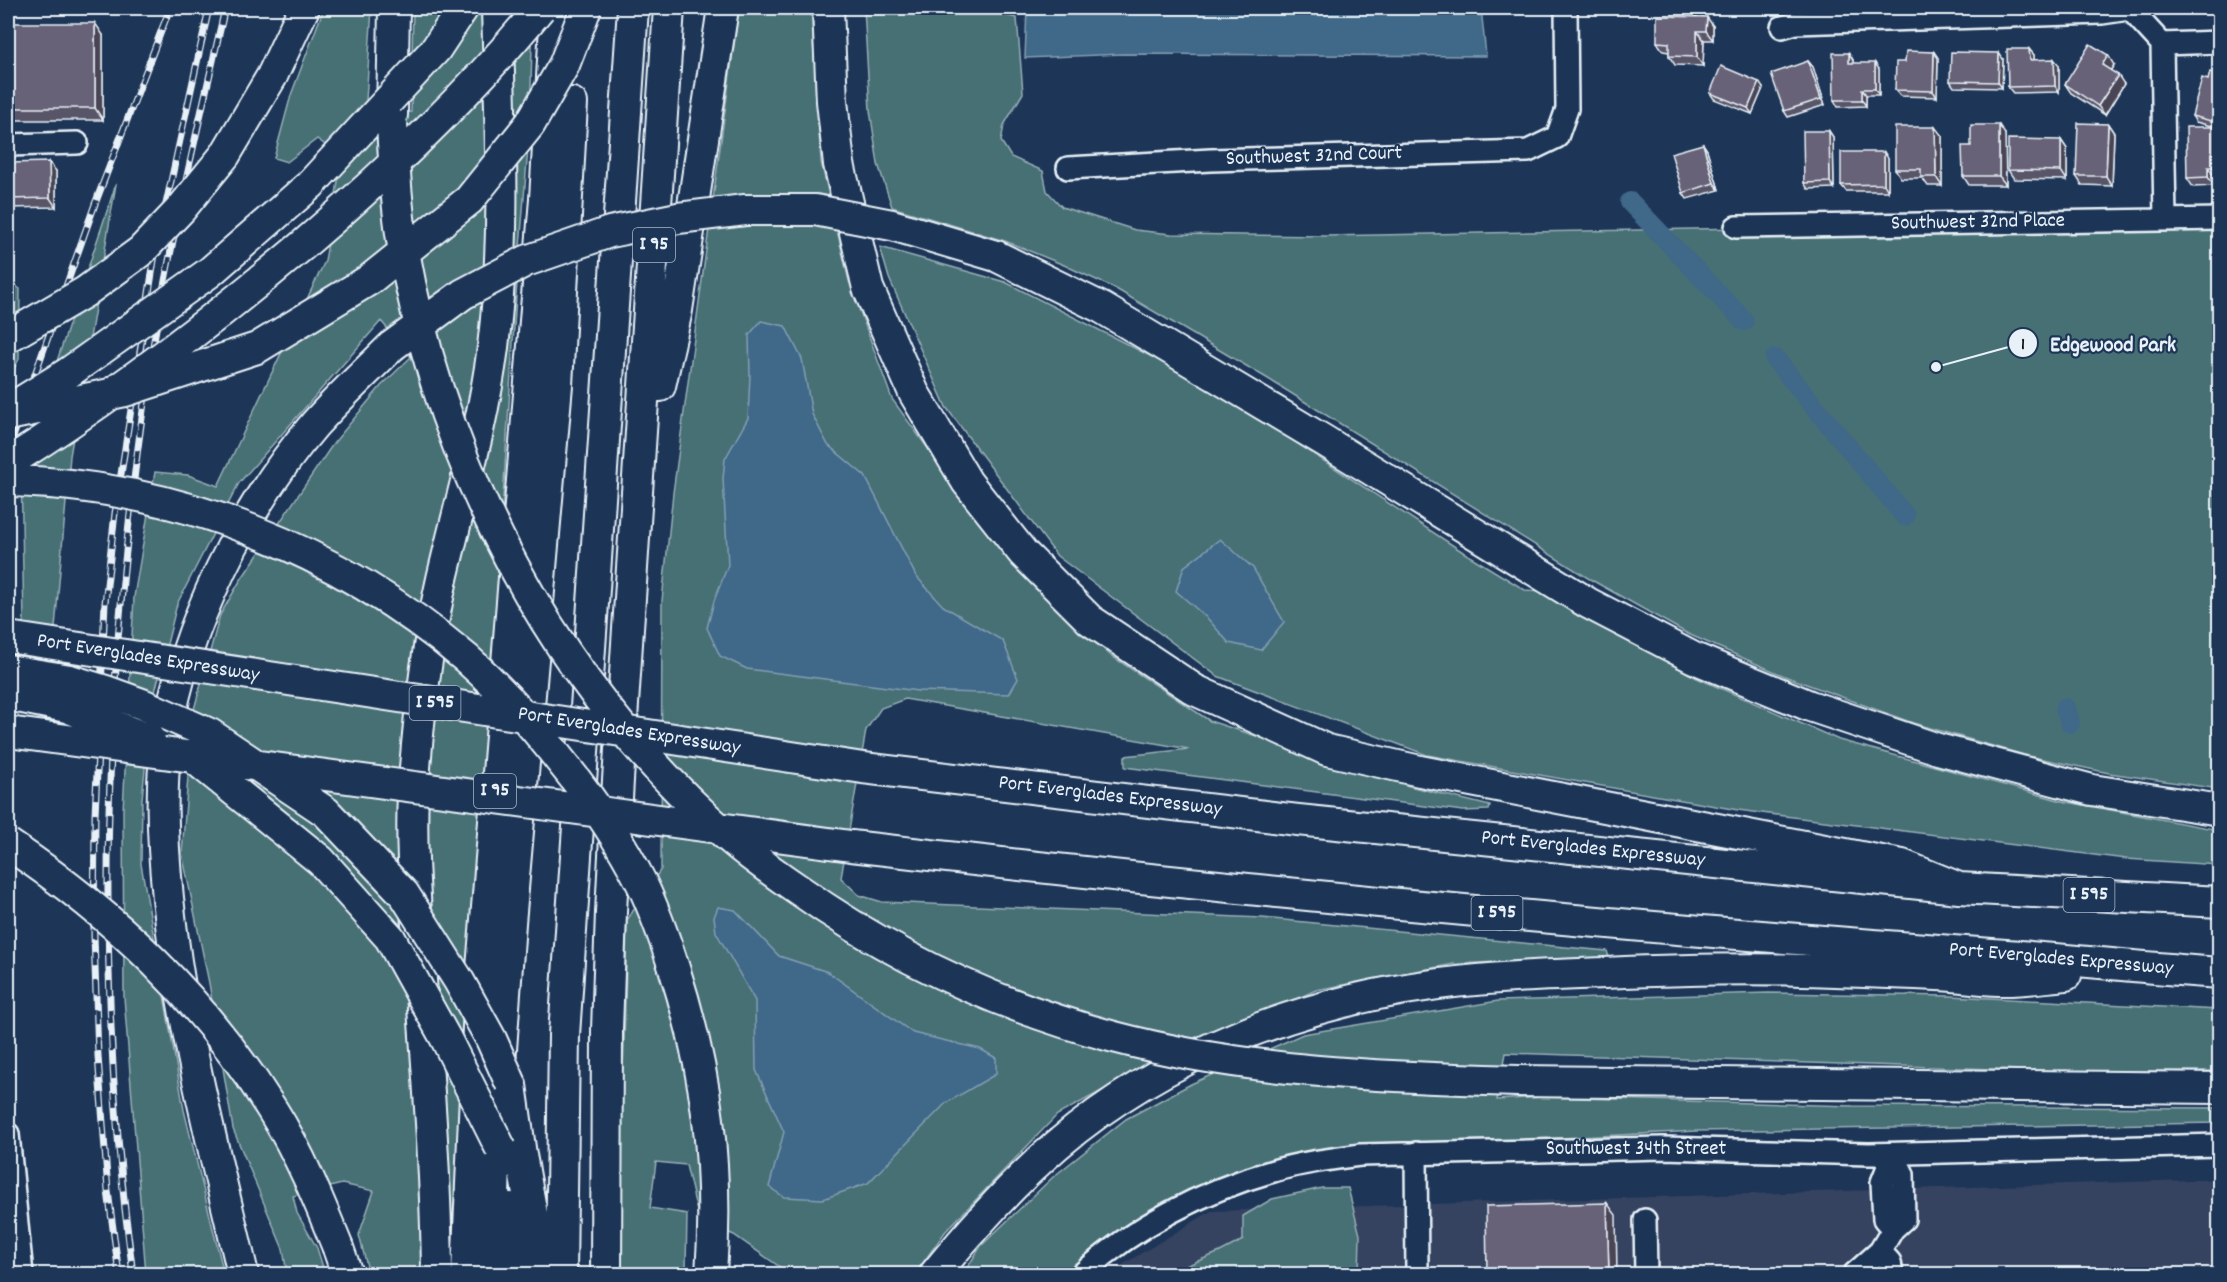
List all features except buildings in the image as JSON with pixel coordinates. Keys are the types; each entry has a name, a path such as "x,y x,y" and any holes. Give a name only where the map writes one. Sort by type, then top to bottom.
{"highway":[{"path":"8,337 86,292 141,251 181,209 225,155 272,76 304,8"},
{"path":"393,8 392,124 394,180 400,227 414,299 435,376 452,429 494,529 525,587 558,641 596,695 677,789 728,837 831,913 892,950 948,978 1008,1003 1060,1021 1125,1040 1254,1065 1335,1073 1518,1082 2220,1088"},
{"path":"8,412 68,373 210,272 310,185 436,49 463,8"},
{"path":"437,1275 436,1186 414,903 413,796 434,620 486,392 496,318 502,228 497,8"},
{"path":"8,464 180,345 353,202 436,125 502,54 540,8"},
{"name":"I 95","path":"467,1275 479,1005 543,221 556,8"},
{"path":"492,1275 496,1120 511,911 557,385 577,8"},
{"path":"8,412 125,391 257,348 369,280 469,201 517,141 530,124 564,64 586,8"},
{"path":"561,1275 564,1035 633,8"},
{"name":"I 95","path":"606,1275 607,1030 611,912 669,8"},
{"path":"638,483 677,310 723,8"},
{"path":"828,8 832,101 839,164 868,288 914,393 967,482 1023,553 1090,620 1195,690 1327,750 1420,771 1902,865 1959,888"},
{"path":"243,1275 182,1008 164,862 162,799 170,719 194,629 219,571 248,517 313,426 392,346 463,294 526,261 610,232 678,218 745,210 815,210 892,225 996,256 1102,308 1323,440 1588,603 1694,658 1810,706 1938,749 2092,790 2220,810"},
{"path":"8,481 65,484 148,498 234,523 316,559 363,585 434,633 468,660 501,691 543,738 612,831 642,884 663,933 681,990 702,1068 709,1124 713,1189 711,1275"},
{"name":"Port Everglades Expressway","path":"8,637 863,768 1310,821 1959,888 2220,903"},
{"path":"8,670 70,680 106,691 210,734 326,812 404,894 481,1020 511,1084 521,1155 543,1275"},
{"path":"8,695 67,707 197,759 321,861 390,938 446,1039 501,1149 508,1187 516,1275"},
{"name":"Port Everglades Expressway","path":"8,732 851,846 1287,894 2145,969 2220,973"},
{"path":"8,844 52,874 103,914 154,960 236,1055 274,1112 305,1169 342,1261"},
{"path":"935,1275 963,1239 1026,1173 1059,1143 1111,1106 1162,1072 1203,1051 1242,1034 1338,1004 1438,984 1554,974 1799,970 1941,975 2002,980 2145,969"}],"street":[{"name":"Southwest 32nd Court","path":"1068,168 1210,160 1528,151 1557,137 1567,109 1566,8"},
{"path":"1782,27 1796,24 2102,13 2129,8 2162,44 2165,220"},
{"path":"2162,44 2220,42"},
{"path":"8,145 77,143"},
{"name":"Southwest 32nd Place","path":"1736,227 2220,219"},
{"path":"8,1145 22,1275"},
{"name":"Southwest 34th Street","path":"1082,1275 1108,1252 1154,1223 1200,1199 1248,1179 1282,1169 1360,1155 1663,1148 1893,1154 2220,1145"},
{"path":"1416,1153 1417,1275"},
{"path":"1854,1275 1880,1251 1893,1229 1884,1219 1882,1182 1893,1154"},
{"path":"1645,1220 1646,1275"},
{"path":"1880,1251 1890,1263 1892,1275"}],"shaded area":[{"path":"1027,8 1481,8 1486,56 1124,54 1025,58"},
{"path":"761,321 785,326 802,359 812,414 828,445 865,476 916,576 943,606 1003,641 1018,679 1009,694 918,691 747,669 720,656 707,628 714,601 728,565 723,479 725,459 748,418 749,335"},
{"path":"1220,539 1253,568 1284,622 1261,650 1229,643 1208,619 1176,591 1184,567"},
{"path":"718,907 735,910 779,956 828,972 913,1033 980,1049 996,1058 996,1074 946,1103 868,1183 823,1199 784,1197 769,1187 784,1132 756,1070 755,1001 716,932 714,917"},
{"path":"2219,1179 2219,1274 1111,1274 1117,1268 1211,1211"}],"green space":[{"path":"324,8 372,8 365,116 411,112 413,8 533,8 530,124 516,296 453,1274 369,1274 359,1235 374,1191 342,1184 293,1196 297,1213 317,1248 325,1274 287,1274 283,1249 233,1129 209,983 182,853 193,713 220,615 240,581 333,444 381,386 411,357 381,321 239,483 177,604 151,708 142,799 141,864 184,1110 224,1274 146,1274 124,997 123,810 134,597 155,472 188,475 218,486 325,261 342,157 317,139 287,162 274,158 291,95"},
{"path":"739,8 811,8 821,162 849,281 892,399 1008,559 1110,655 1210,721 1409,786 1490,806 1489,810 1463,811 1125,767 1125,756 1189,749 905,699 881,708 866,730 841,878 859,895 882,902 1262,918 1607,951 1609,957 1454,964 1316,990 1140,1070 1057,1115 945,1232 915,1274 790,1274 734,1235 699,1220 686,1165 656,1162 650,1208 687,1214 686,1267 670,1274 612,1274 624,1048 627,920 661,869 662,601 673,493"},
{"path":"864,8 995,8 1000,14 1017,18 1023,93 1004,125 1001,141 1011,157 1043,171 1047,191 1062,207 1135,230 1171,234 1325,236 2213,219 2220,505 2219,789 2109,773 2024,755 1913,723 1787,677 1688,634 1588,578 1265,377 1116,289 1005,241 892,207 878,164 870,110"},
{"path":"116,184 70,456 47,719 25,675 21,469"},
{"path":"880,247 1005,282 1211,387 1525,590 1539,591 1697,678 1839,740 2062,801 2219,830 2219,865 2126,859 1738,810 1427,755 1217,676 1057,556 946,407 889,278"},
{"path":"8,280 20,289 19,359 8,380"},
{"path":"1768,993 1951,996 2219,1010 2219,1071 2056,1071 1506,1053 1497,1100 1542,1097 1853,1106 2219,1108 2219,1123 1697,1131 1313,1151 1225,1175 1124,1229 1076,1274 963,1274 981,1246 1053,1177 1126,1119 1191,1084 1303,1034 1498,1001"},
{"path":"1322,1188 1348,1188 1360,1235 1359,1274 1166,1274 1243,1240 1243,1216 1272,1199"}],"waterway":[{"path":"1630,202 1744,321"},
{"path":"1775,359 1905,516"},
{"path":"2065,708 2070,723"}],"railway":[{"path":"8,451 95,204 170,8"},
{"path":"119,1274 108,1191 98,1056 94,935 95,815 105,603 115,513 155,254 209,8"},
{"path":"133,1274 112,1059 108,950 108,842 119,625 129,518 151,359 180,208 225,8"}],"place":[{"name":"Edgewood Park","path":"1936,367"}]}
